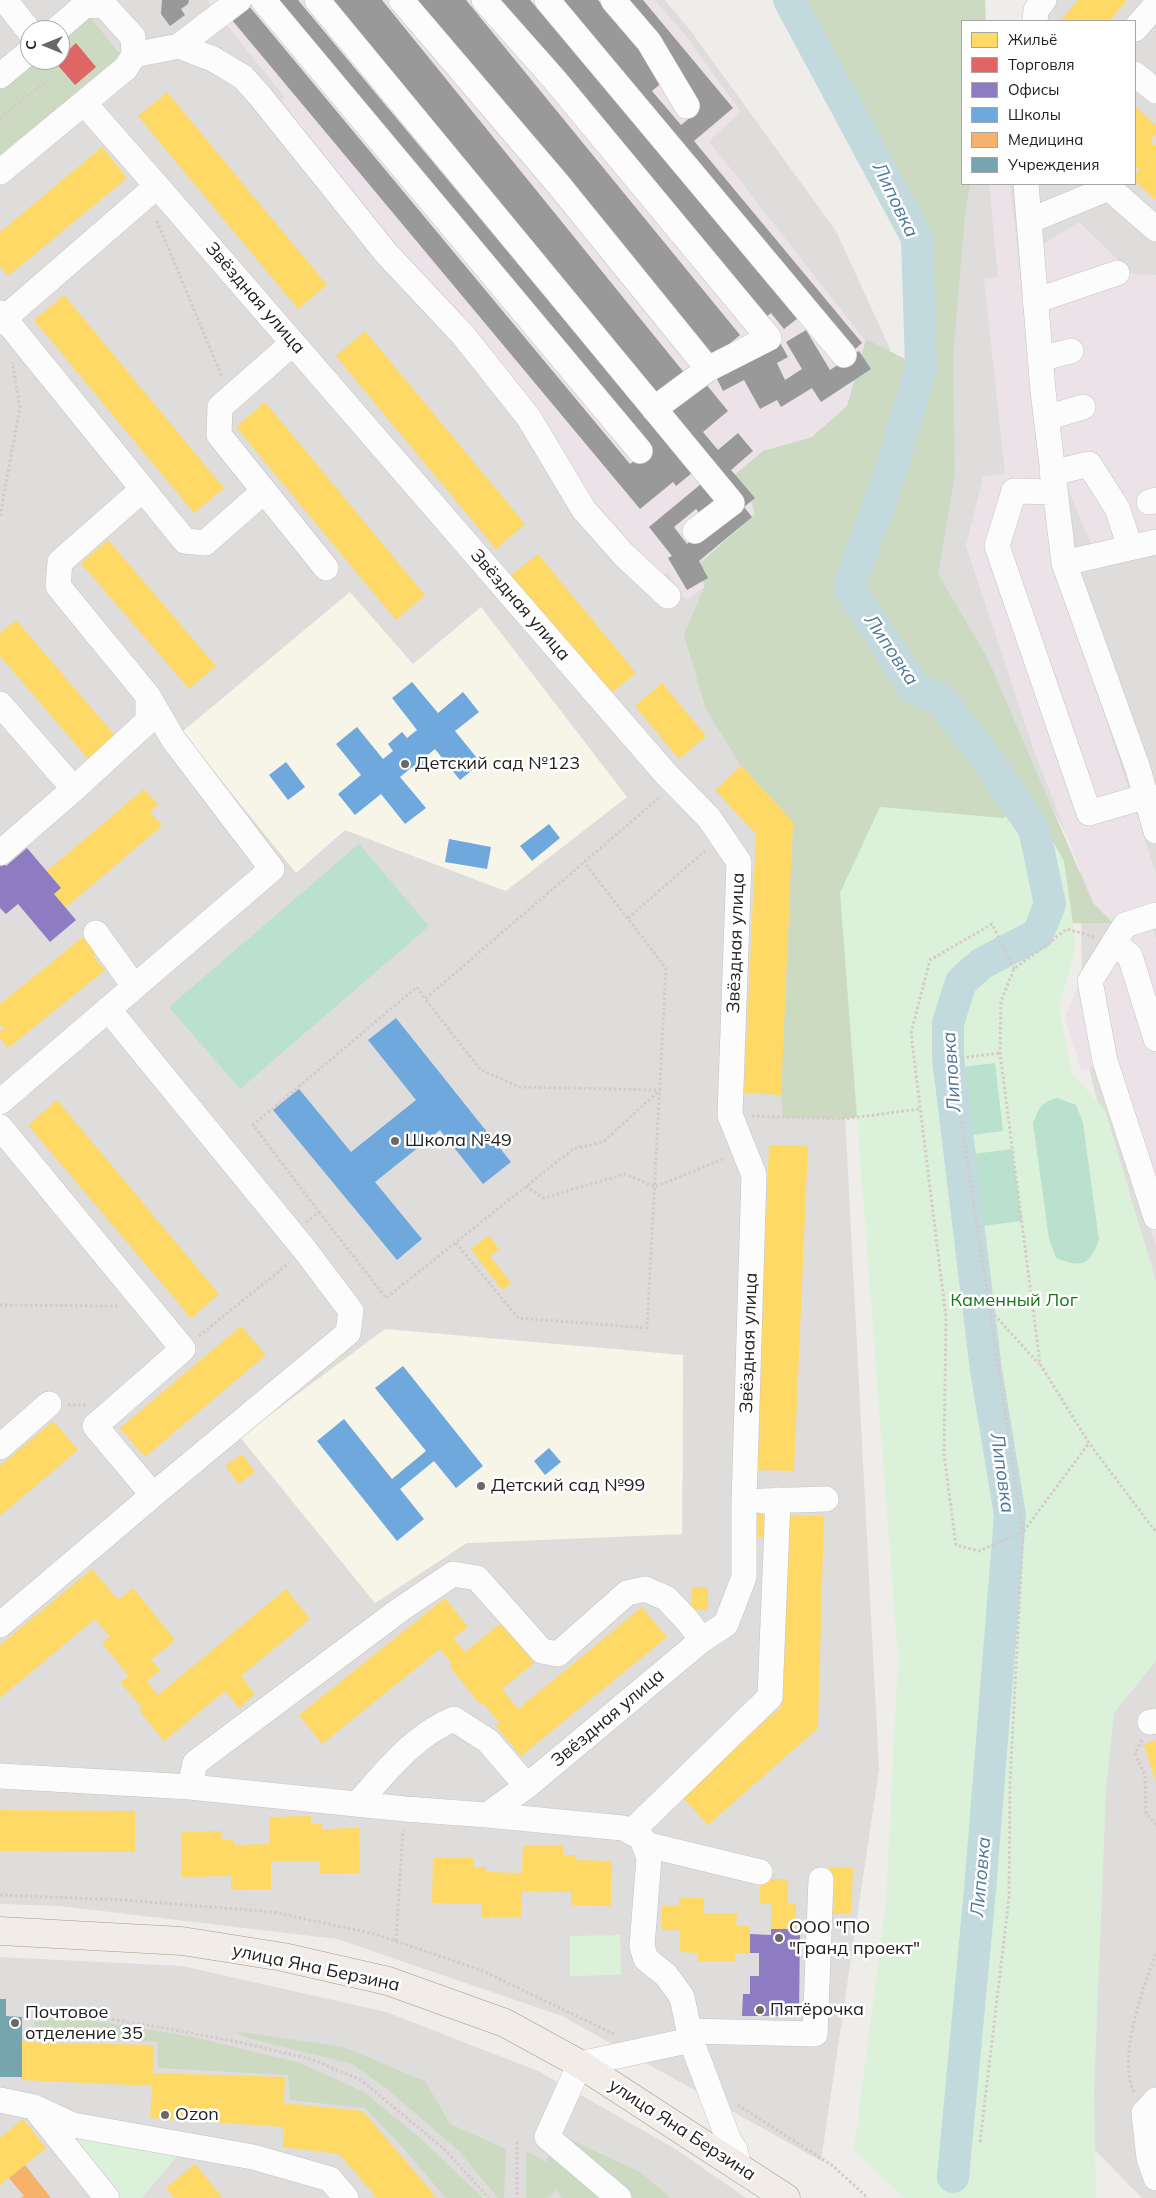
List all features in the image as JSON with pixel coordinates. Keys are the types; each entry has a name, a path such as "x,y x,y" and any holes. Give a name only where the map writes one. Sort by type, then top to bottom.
{"main road":[{"name":"улица Яна Берзина","path":"0,1931 182,1941 283,1957 388,1981 505,2023 580,2064 786,2198"}],"street":[{"path":"5,0 21,20"},
{"path":"134,55 179,46 239,0"},
{"path":"263,0 640,451"},
{"path":"317,0 732,504 695,531"},
{"path":"401,0 558,184 708,369"},
{"path":"484,0 554,79 769,338 708,369 654,409"},
{"path":"546,0 844,355"},
{"path":"613,0 648,42 687,106"},
{"path":"1035,20 1036,10 1044,0"},
{"path":"0,172 126,68 134,55 133,37 105,6 86,3 67,20"},
{"path":"1136,28 1156,5"},
{"path":"179,46 213,59 243,77 255,90 386,254 463,335 530,418 584,510 624,556 668,596"},
{"path":"0,76 20,59"},
{"path":"1136,75 1156,92"},
{"name":"Звёздная улица","path":"84,103 152,190 293,343 676,784 709,818 739,862 730,1115 754,1175 744,1502 744,1577 726,1624 702,1640 527,1786 487,1814"},
{"path":"1026,185 1040,359 1064,563 1147,782 1156,831"},
{"path":"1029,221 1109,188 1156,229"},
{"path":"152,190 2,318 185,541 205,543 264,491"},
{"path":"1035,300 1117,273"},
{"path":"293,343 220,407 218,435 326,568"},
{"path":"1040,359 1071,351"},
{"path":"1046,418 1083,407"},
{"path":"1130,547 1117,508 1088,464 1053,482 1014,491 997,546 1089,813 1147,782"},
{"path":"0,1102 272,868 173,739 148,696 58,586 60,562 143,489"},
{"path":"1064,563 1156,542"},
{"path":"0,853 148,721 148,696"},
{"path":"1,707 74,789"},
{"path":"1156,915 1125,925 1090,981 1105,1061 1156,1217"},
{"path":"96,933 134,986"},
{"path":"1114,943 1130,956 1156,1039"},
{"path":"0,1625 348,1333 350,1311 305,1250 108,1009"},
{"path":"0,1127 183,1349 95,1426 153,1495"},
{"path":"0,1446 50,1404"},
{"path":"744,1502 826,1499"},
{"path":"638,1838 770,1697 778,1500"},
{"path":"190,1787 195,1763 401,1608 435,1588 453,1574 478,1578 542,1651 558,1654 627,1593 645,1588 666,1598 687,1620 702,1640"},
{"path":"356,1804 401,1755 442,1724 454,1719 488,1740 527,1786"},
{"path":"0,1776 190,1787 405,1809 487,1814 623,1828 638,1838 760,1872"},
{"path":"638,1838 648,1858 642,1946 646,1959 666,1975 682,1996 690,2036 729,2141 735,2150 739,2168"},
{"path":"620,2198 547,2137 580,2064 690,2036 816,2034 821,1880"},
{"path":"0,2100 34,2107 73,2125 253,2156 330,2179 346,2198"},
{"path":"1150,2106 1149,2158 1156,2178"},
{"path":"34,2107 107,2198"}],"path":[{"path":"0,119 54,74"},
{"path":"152,190 230,398"},
{"path":"0,516 20,407 11,354"},
{"path":"425,999 676,784"},
{"path":"628,918 722,836"},
{"path":"456,1243 518,1318 647,1328 666,968 584,862"},
{"path":"1014,968 992,924 930,960 910,1033 946,1318 944,1455 956,1545 979,1551 1023,1532 1089,1443"},
{"path":"1040,1364 1000,1053 1001,1001 1014,968 1068,929 1114,943"},
{"path":"417,987 480,1069 519,1087 660,1090 602,1142 573,1149 386,1298 253,1124 417,987"},
{"path":"980,2142 1008,1898 1010,1782 1023,1532 952,1059 1000,1053"},
{"path":"730,1115 843,1119 920,1109"},
{"path":"526,1186 543,1198 625,1174 655,1187 744,1150"},
{"path":"183,1349 305,1250 302,1225 319,1212"},
{"path":"0,1305 148,1306"},
{"path":"991,1311 1040,1364 1089,1443 1156,1532"},
{"path":"50,1404 117,1406"},
{"path":"1153,1722 1136,1753 1145,1775 1146,1813 1156,1825"},
{"path":"396,1941 405,1809"},
{"path":"1150,2106 1128,2080 1131,2034 1144,1986 1156,1953"},
{"path":"33,2007 238,2042 311,2059 361,2080 444,2149 489,2198"},
{"path":"518,2142 518,2198"}],"shaded area":[{"path":"0,0 207,0 285,97 271,111 652,580 667,572 697,569 751,501 866,342 708,141 740,112 685,35 654,0 665,0 690,30 836,231 892,353 832,865 879,1769 821,2161 562,2016 337,1939 60,1906 0,1904","holes":["481,608 506,891 345,830 296,872 413,664","683,1355 682,1534 467,1543"]},
{"path":"207,0 654,0 685,35 741,112 709,141 866,342 847,409 751,501 755,517 697,568 705,587 686,600 667,572 651,580 271,111 285,97"},
{"path":"1033,0 1156,0 1156,1330 1083,1045 1080,860 923,566 962,185 1136,185 1136,20 1023,20"},
{"path":"989,185 1010,185 1051,551 1156,874 1156,919 1153,929 1156,939 1156,1246 1097,1066 1081,1070 1065,1017 1089,960 1112,923 1093,903 1033,748 966,546 983,477 1005,473 984,279 998,277"},
{"path":"1079,222 1133,274 1156,275 1156,530 1094,551 1065,482 1040,246"},
{"name":"Детский сад №123","path":"350,592 413,664 481,607 627,797 506,891 345,830 296,873 182,732"},
{"name":"Детский сад №99","path":"385,1329 683,1355 682,1534 467,1543 375,1603 240,1437"},
{"path":"1156,1540 1156,2198 1142,2198 1075,2130 1106,1698"},
{"path":"0,1957 182,1966 386,2012 538,2071 674,2148 746,2198 0,2198"},
{"path":"445,2084 530,2115 527,2145 463,2126 441,2096"}],"green space":[{"path":"789,0 985,0 986,20 961,20 961,185 970,185 965,215 953,357 955,473 938,574 987,657 1093,903 1113,923 992,924 920,1109 843,1119 783,1117 781,1095 793,822 741,766 706,709 684,635 705,585 697,566 755,514 751,498 732,477 763,451 812,437 847,406 866,339 921,367 917,238"},
{"path":"88,15 121,55 0,156 0,89 22,70 70,70 70,30"},
{"name":"Каменный Лог","path":"1031,803 1064,861 1076,945 1059,1008 1072,1074 1105,1110 1156,1281 1156,1661 1114,1713 1106,1791 1094,2091 1096,2198 904,2198 854,2150 886,1901 898,1658 840,893 880,807 1003,818"},
{"path":"359,844 429,926 240,1089 169,1007"},
{"path":"995,1063 1003,1131 972,1135 963,1067"},
{"path":"1058,1098 1076,1105 1083,1123 1099,1240 1088,1260 1078,1264 1056,1258 1049,1239 1033,1123 1037,1113 1045,1103"},
{"path":"1012,1149 1022,1221 982,1226 973,1154"},
{"path":"620,1935 621,1975 570,1976 570,1936"},
{"path":"34,2011 193,2037 300,2063 364,2092 420,2138 483,2198 446,2198 407,2152 365,2108 290,2100 288,2075 158,2068 157,2042 35,2037"},
{"path":"234,2031 343,2047 425,2081 450,2124 506,2149 504,2198 498,2198 459,2151 387,2089 352,2064 248,2038"},
{"path":"66,2129 179,2154 142,2198 118,2198"},
{"path":"567,2138 640,2172 671,2198 629,2198"},
{"path":"526,2151 546,2162 551,2151 608,2198 562,2198 556,2190 547,2198 526,2198"}],"building: Жильё":[{"path":"1078,0 1127,0 1110,20 1061,20"},
{"path":"167,92 327,285 298,309 138,116"},
{"path":"1136,107 1156,126 1156,133 1150,140 1156,146 1156,200 1136,182 1136,174 1139,170 1136,167"},
{"path":"102,147 127,178 8,276 0,266 0,232"},
{"path":"64,295 224,488 194,513 34,320"},
{"path":"365,331 525,524 496,549 336,356"},
{"path":"265,402 425,595 396,620 236,427"},
{"path":"108,540 216,666 189,689 81,563"},
{"path":"538,554 636,673 609,695 510,576"},
{"path":"16,620 124,746 97,769 0,656 0,633"},
{"path":"662,683 706,736 679,759 635,706"},
{"path":"741,766 793,822 781,1095 744,1093 756,834 715,790"},
{"path":"144,789 158,805 150,812 162,826 66,907 54,894 61,888 47,871"},
{"path":"88,933 101,949 93,956 105,970 8,1048 0,1039 0,1032 4,1029 0,1025 0,1004"},
{"path":"57,1100 219,1294 191,1318 28,1125"},
{"path":"769,1145 808,1146 794,1471 756,1470"},
{"path":"489,1235 499,1249 490,1256 511,1283 502,1290 471,1249"},
{"path":"241,1326 266,1355 145,1457 120,1428"},
{"path":"53,1421 78,1450 0,1516 0,1466"},
{"path":"242,1454 255,1472 239,1484 225,1466"},
{"path":"748,1507 763,1507 763,1537 747,1537"},
{"path":"787,1515 824,1516 818,1728 708,1825 681,1795 782,1706"},
{"path":"92,1569 118,1600 133,1588 175,1640 151,1660 160,1670 147,1681 158,1695 286,1589 310,1619 241,1676 255,1694 239,1708 225,1691 164,1741 139,1710 142,1708 120,1682 129,1676 102,1643 110,1637 95,1619 0,1698 0,1645"},
{"path":"692,1587 708,1587 708,1610 692,1609"},
{"path":"445,1598 468,1627 453,1638 465,1652 501,1623 534,1663 502,1689 518,1709 642,1607 667,1637 521,1756 496,1726 500,1723 483,1703 481,1705 449,1666 452,1664 440,1649 322,1744 299,1715"},
{"path":"1156,1740 1156,1783 1144,1744"},
{"path":"0,1810 135,1811 135,1852 0,1851"},
{"path":"311,1816 311,1824 322,1824 322,1829 359,1828 360,1873 320,1874 320,1861 271,1862 271,1889 231,1890 231,1876 182,1877 181,1832 222,1831 222,1840 233,1839 234,1845 270,1844 270,1817"},
{"path":"523,1846 564,1846 563,1855 575,1855 575,1860 612,1861 611,1906 571,1905 571,1892 522,1891 521,1918 481,1917 481,1904 432,1903 433,1858 474,1858 474,1867 486,1867 486,1872 522,1873"},
{"path":"830,1867 853,1868 851,1914 828,1914"},
{"path":"760,1879 788,1879 788,1904 796,1904 796,1929 771,1929 771,1904 760,1904"},
{"path":"679,1898 704,1898 704,1913 737,1914 736,1926 750,1926 750,1953 735,1953 735,1961 698,1961 698,1953 680,1952 680,1930 661,1930 662,1906 679,1906"},
{"path":"22,2042 154,2045 153,2073 285,2077 284,2103 363,2111 437,2198 377,2198 339,2154 283,2147 284,2127 150,2118 152,2086 21,2080"},
{"path":"23,2119 46,2148 0,2185 0,2138"},
{"path":"195,2164 223,2198 175,2198 166,2188"}],"building: Торговля":[{"path":"76,43 96,67 75,85 62,70 70,70 70,49"}],"building: Офисы":[{"path":"27,848 61,888 54,894 76,920 50,942 18,904 6,914 0,908 0,858 6,866"},
{"path":"771,1929 800,1929 799,2016 742,2016 743,1994 750,1994 750,1976 759,1976 759,1953 750,1953 750,1934 771,1935"}],"building: Школы":[{"path":"412,682 438,713 463,692 479,712 455,731 481,763 460,780 435,749 424,758 428,763 417,772 412,767 400,777 426,808 405,824 381,794 355,815 338,794 361,775 336,744 357,727 383,759 393,751 388,744 402,732 407,738 417,730 392,698"},
{"path":"286,762 305,787 288,800 269,775"},
{"path":"549,824 560,838 532,861 520,846"},
{"path":"449,839 491,847 487,869 445,862"},
{"name":"Школа №49","path":"396,1018 511,1162 483,1184 440,1130 375,1182 422,1239 397,1260 273,1110 299,1089 351,1152 416,1100 368,1040"},
{"path":"403,1366 483,1466 456,1488 434,1461 400,1489 424,1519 397,1541 317,1441 344,1419 392,1479 426,1451 375,1388"},
{"path":"549,1448 561,1462 545,1475 534,1461"}],"building: Медицина":[{"path":"25,2165 51,2198 21,2198 24,2196 9,2178"}],"building: Учреждения":[{"path":"0,1999 6,1999 6,2016 22,2017 22,2077 0,2077"}],"building: Промзона":[{"path":"162,0 189,0 188,4 181,9 185,15 170,26 161,14"},
{"path":"274,0 298,0 692,473 676,486 673,482 640,509 232,20 249,6 630,464 648,449"},
{"path":"332,0 382,0 686,375 655,399"},
{"path":"415,0 466,0 740,335 710,360"},
{"path":"499,0 530,0 798,318 784,329 771,313 766,317"},
{"path":"552,0 598,0 665,80 652,91 681,125 698,111 619,0 643,0 733,108 694,141 862,343 848,355"},
{"path":"806,330 830,370 859,351 871,369 821,402 812,388 781,407 777,400 760,409 744,380 723,391 715,375 779,341 788,357 777,363 785,380 802,369 786,342"},
{"path":"701,378 728,411 703,432 718,450 738,433 753,451 731,470 755,498 744,507 752,517 699,561 708,578 687,590 668,558 672,556 649,527 701,484 716,503 701,515 696,509 674,527 687,544 736,503 661,412"}],"waterway":[{"name":"Липовка","path":"789,0 917,238 921,367 892,468 849,587 914,688 942,701 991,765 1034,829 1050,904 1038,934 981,964 961,982 948,1023 948,1058 986,1370 1010,1515 980,1890 953,2177"}],"place":[{"name":"Детский сад №123","path":"405,764"},
{"name":"Школа №49","path":"395,1141"},
{"name":"Детский сад №99","path":"481,1486"},
{"name":"ООО \"ПО \"Гранд проект\"","path":"779,1938"},
{"name":"Пятёрочка","path":"760,2010"},
{"name":"Почтовое отделение 35","path":"15,2023"},
{"name":"Ozon","path":"165,2115"}]}
